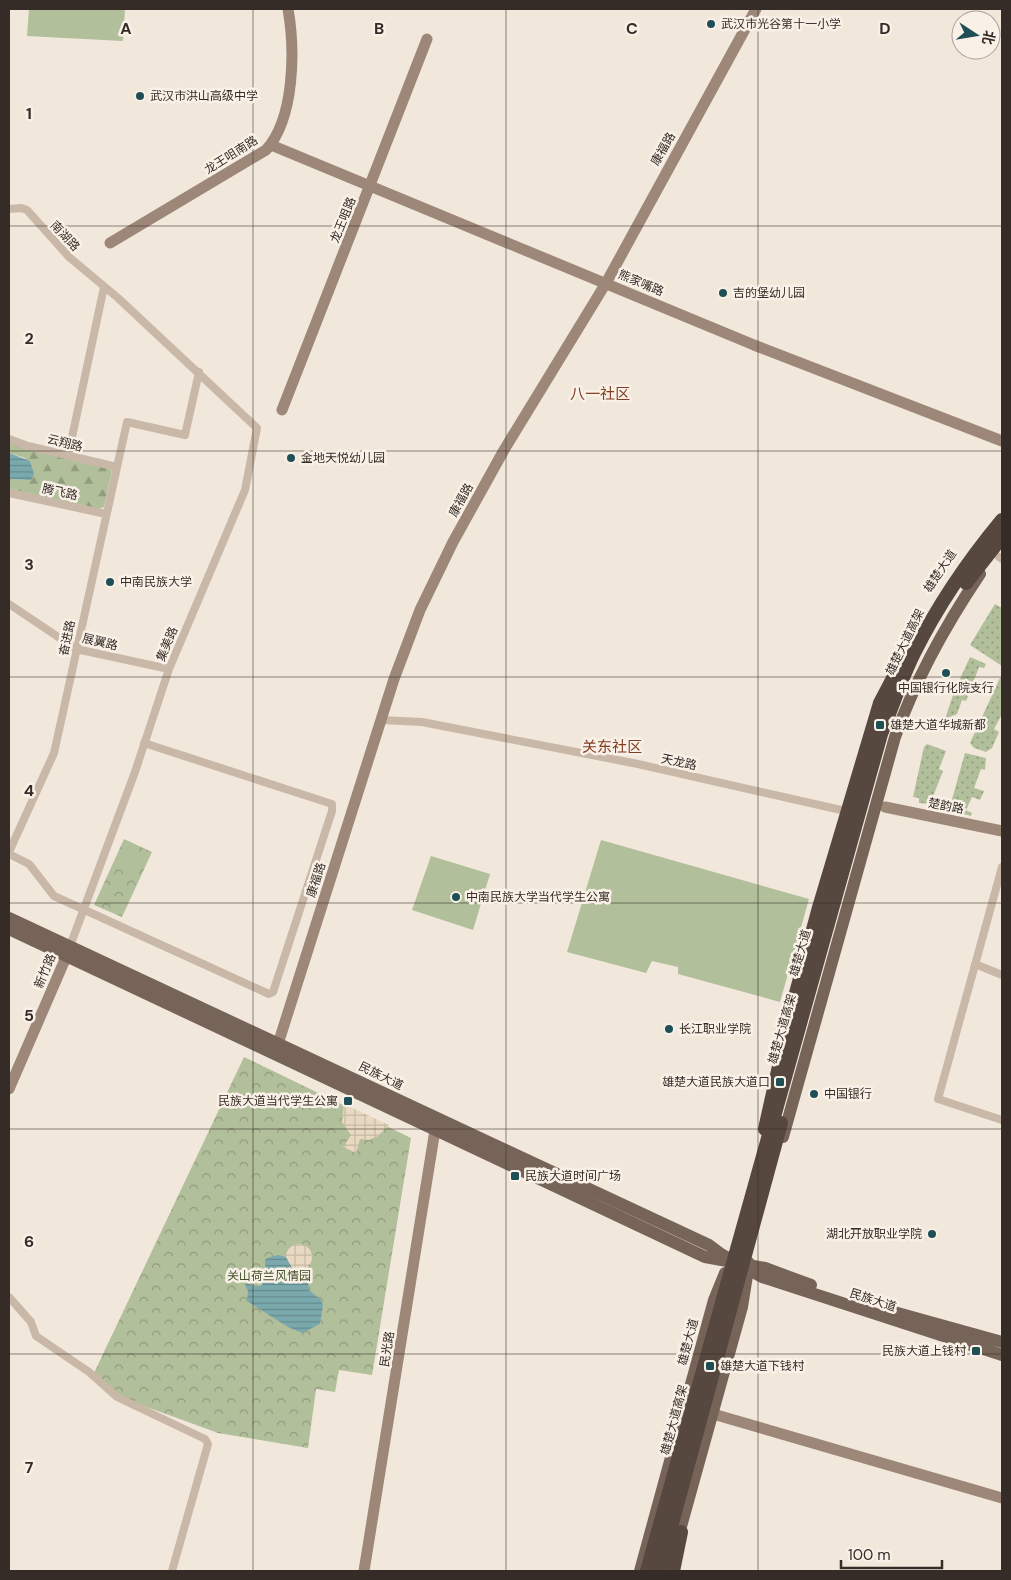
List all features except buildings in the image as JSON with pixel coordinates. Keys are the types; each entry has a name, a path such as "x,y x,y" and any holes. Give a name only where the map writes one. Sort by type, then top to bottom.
{"highway":[{"name":"雄楚大道高架","path":"647,1571 881,734 913,655 937,611 974,555 1002,520"},
{"name":"雄楚大道高架","path":"659,1571 778,1136 890,738 910,686 932,638 975,570 1002,537"},
{"path":"764,1131 792,1008 818,911 880,703 900,664 937,611"},
{"path":"674,1571 681,1532"}],"main road":[{"name":"雄楚大道","path":"666,1571 681,1532 742,1307 739,1264 764,1131 877,730 893,687 926,617 958,567 1002,512"},
{"path":"987,530 984,538 986,545 990,548 998,548 1001,551"},
{"name":"雄楚大道","path":"640,1571 714,1300 739,1264 815,1018 895,737 908,700 930,655 961,602 1001,551"},
{"name":"民族大道","path":"9,918 68,951 436,1130 705,1257 765,1268 932,1324 1002,1342"},
{"name":"民族大道","path":"9,929 68,951 278,1044 709,1245 762,1277 1002,1355"}],"street":[{"name":"龙王咀南路","path":"110,243 266,150 271,145 282,120 292,69 292,36 288,9"},
{"name":"康福路","path":"278,1044 394,679 420,610 453,542 504,450 606,283 756,9"},
{"name":"龙王咀路","path":"282,410 427,39"},
{"name":"熊家嘴路","path":"271,145 754,345 1002,441"},
{"name":"南湖路","path":"9,210 25,209 69,257 199,372"},
{"path":"68,456 104,287"},
{"name":"奋进路","path":"9,853 51,762 127,422 185,435 199,372"},
{"name":"集美路","path":"68,951 169,669 245,490 258,428 199,372"},
{"name":"云翔路","path":"9,439 68,456 117,467"},
{"name":"腾飞路","path":"9,493 106,514"},
{"name":"展翼路","path":"9,604 76,649 169,669"},
{"name":"天龙路","path":"381,720 422,722 628,762 853,813"},
{"path":"9,853 29,864 54,896 269,994 273,992 332,811 332,804 144,743"},
{"name":"楚韵路","path":"885,807 1002,831"},
{"path":"1002,866 938,1099 1002,1120"},
{"name":"新竹路","path":"9,1089 68,951"},
{"path":"975,964 1002,975"},
{"name":"民光路","path":"364,1571 436,1130"},
{"path":"9,1297 31,1322 36,1336 89,1372 117,1397 205,1440 208,1444 172,1571"},
{"path":"713,1414 1002,1498"}],"green space":[{"path":"29,9 125,9 123,41 27,36"},
{"path":"9,442 109,468 112,471 104,507 99,509 9,489 9,479 31,480 25,458 9,453"},
{"path":"995,604 1002,608 1002,666 970,645"},
{"path":"970,657 986,664 984,668 979,667 966,701 962,700 957,714 945,719 954,692"},
{"path":"1000,678 1002,678 1002,714 994,729 999,732 992,748 986,752 974,748 970,743"},
{"path":"927,744 946,751 939,769 943,771 930,804 919,803 919,798 913,797 924,747"},
{"path":"965,753 986,758 985,770 981,769 974,788 984,791 980,800 972,797 966,810 972,813 971,816 949,810"},
{"path":"124,839 152,852 122,917 94,905"},
{"path":"601,840 809,899 780,1002 678,974 678,967 652,961 646,973 567,952"},
{"path":"123,846 147,857 141,870 117,859"},
{"path":"431,856 490,874 473,930 412,910"},
{"name":"关山荷兰风情园","path":"244,1057 411,1138 372,1375 339,1370 335,1392 316,1389 308,1448 218,1433 125,1399 94,1373"}],"shaded area":[{"path":"344,1104 389,1125 378,1136 369,1140 360,1139 356,1153 343,1147 351,1135 342,1122"},
{"path":"299,1244 308,1248 312,1257 308,1266 299,1270 290,1266 286,1257 290,1248"}],"water":[{"path":"9,453 30,461 34,474 31,480 9,479"},
{"path":"278,1255 286,1257 292,1268 299,1270 306,1268 309,1290 321,1300 323,1305 320,1324 302,1333 288,1327 247,1301 248,1291 245,1285 247,1283 258,1287 262,1285 266,1274 265,1260"}],"place":[{"name":"武汉市光谷第十一小学","path":"711,24"},
{"name":"武汉市洪山高级中学","path":"140,96"},
{"name":"吉的堡幼儿园","path":"723,293"},
{"name":"金地天悦幼儿园","path":"291,458"},
{"name":"中南民族大学","path":"110,582"},
{"name":"中国银行化院支行","path":"946,673"},
{"name":"雄楚大道华城新都","path":"880,725"},
{"name":"中南民族大学当代学生公寓","path":"456,897"},
{"name":"长江职业学院","path":"669,1029"},
{"name":"雄楚大道民族大道口","path":"780,1082"},
{"name":"中国银行","path":"814,1094"},
{"name":"民族大道当代学生公寓","path":"348,1101"},
{"name":"民族大道时间广场","path":"515,1176"},
{"name":"湖北开放职业学院","path":"932,1234"},
{"name":"民族大道上钱村","path":"976,1351"},
{"name":"雄楚大道下钱村","path":"710,1366"}],"district":[{"name":"八一社区","path":"600,394"},
{"name":"关东社区","path":"612,747"}]}
